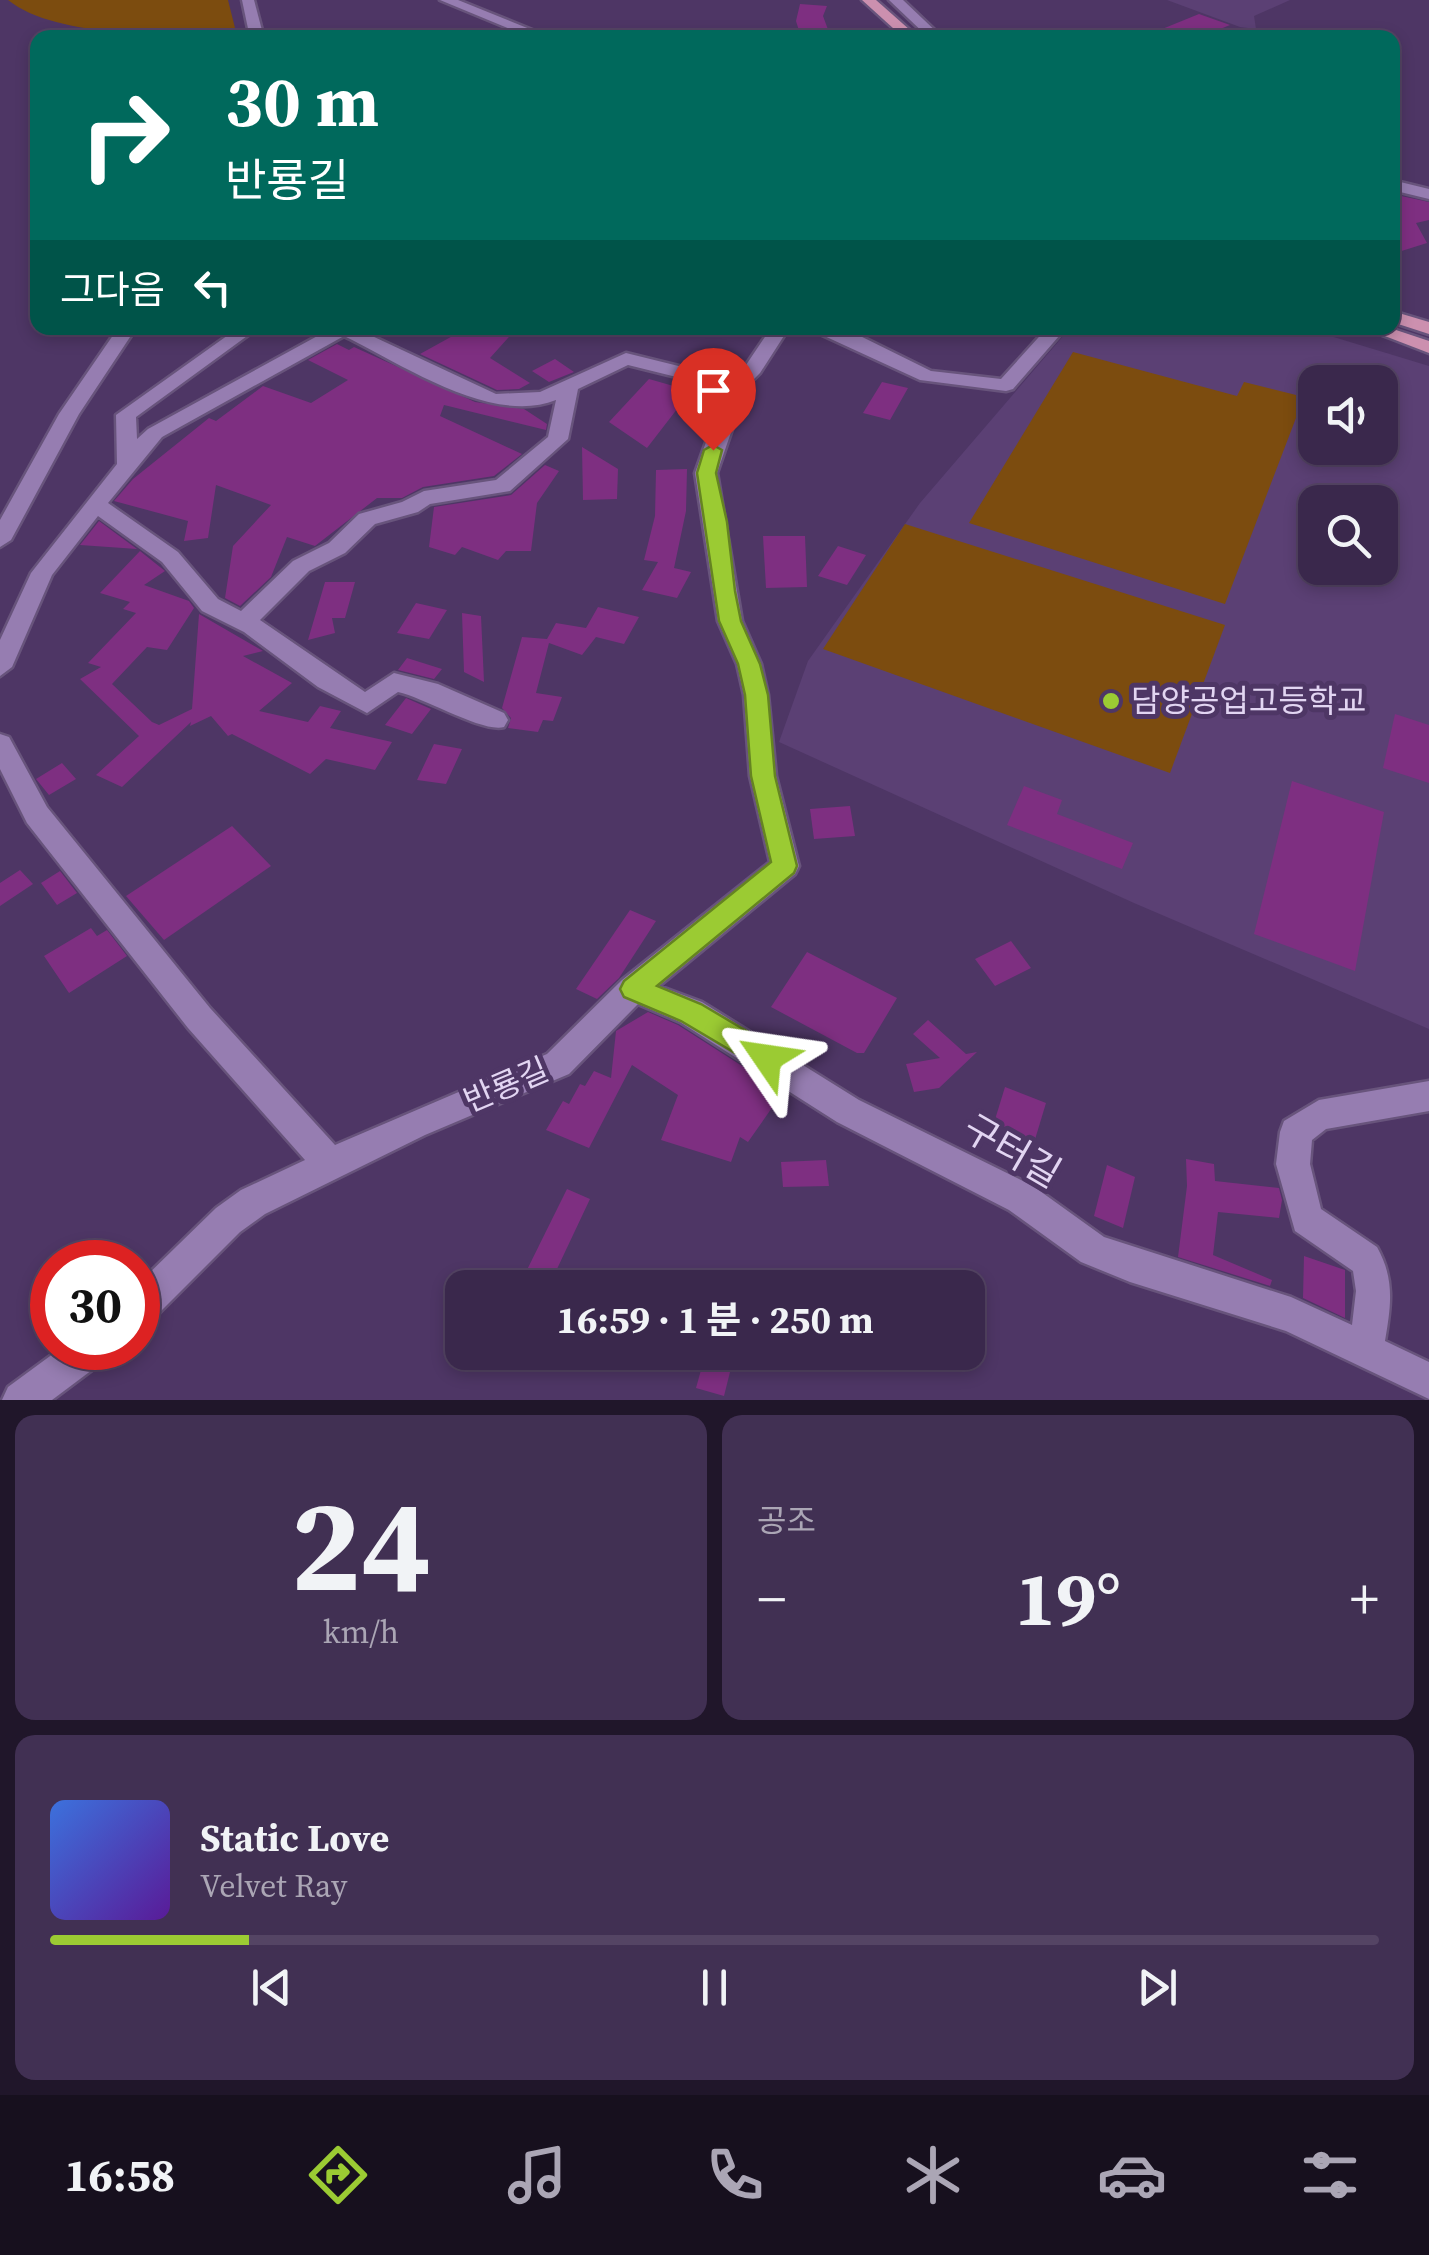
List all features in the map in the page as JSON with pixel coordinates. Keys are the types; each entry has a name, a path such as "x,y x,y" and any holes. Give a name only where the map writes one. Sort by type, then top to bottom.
{"main road":[{"path":"870,1 886,30"},
{"path":"870,1 904,30"},
{"path":"1400,316 1429,328"},
{"path":"1394,335 1429,347"}],"street":[{"path":"248,0 255,30"},
{"path":"446,0 525,30"},
{"path":"895,0 928,30"},
{"path":"1400,188 1429,194"},
{"path":"0,540 40,462 122,335"},
{"path":"127,466 126,415 239,335"},
{"path":"0,667 42,573 155,432 331,335"},
{"path":"355,335 493,400 544,398 626,358 736,386"},
{"name":"반룡길","path":"160,1286 228,1220 254,1202 414,1124 558,1064 633,989 785,866 763,776 753,679 730,621 706,473 736,386 775,335"},
{"path":"843,335 927,376 1006,386 1051,335"},
{"path":"244,622 302,566 338,548 367,519 410,508 424,498 464,495 502,486 558,439 569,386"},
{"path":"98,506 170,557 210,605 244,622 367,704 394,682 430,690 495,720"},
{"path":"0,744 37,815 198,1018 330,1164"},
{"name":"구터길","path":"633,989 691,1012 861,1119 1021,1198 1093,1250 1290,1315 1429,1381"},
{"path":"1365,1350 1374,1283 1372,1269 1365,1259 1307,1219 1293,1164 1296,1132 1319,1115 1429,1096"},
{"path":"21,1400 61,1370"}],"shaded area":[{"path":"8,0 228,0 236,30 102,30 30,13"},
{"path":"1167,0 1290,0 1254,16 1256,29 1240,27"},
{"name":"담양공업고등학교","path":"1064,335 1327,335 1429,366 1429,1029 1134,903 779,742 808,661 920,503"},
{"path":"1073,352 1237,396 1244,382 1298,396 1298,413 1225,604 969,523"},
{"path":"905,524 1225,625 1170,773 823,649"}],"building":[{"path":"800,4 827,6 823,16 828,30 799,30 796,21"},
{"path":"1199,14 1230,25 1218,30 1160,30"},
{"path":"1400,196 1429,202 1429,220 1416,223 1427,243 1400,251"},
{"path":"454,335 511,335 490,358 530,383 519,389 497,390 420,354"},
{"path":"337,344 349,350 354,347 475,402 524,409 547,424 546,430 444,405 440,416 522,454 494,476 423,487 402,498 377,498 315,546 287,537 271,577 240,606 225,598 233,546 271,505 216,485 208,538 184,541 188,521 114,501 133,479 209,418 216,421 263,386 311,403 348,380 308,360"},
{"path":"555,359 574,372 549,382 532,371"},
{"path":"649,379 691,391 647,448 609,422"},
{"path":"882,382 908,388 890,420 863,413"},
{"path":"582,447 618,469 617,499 583,500"},
{"path":"545,465 559,471 537,503 531,551 506,551 498,560 462,547 455,555 429,547 434,507 511,495"},
{"path":"687,469 686,511 674,568 691,572 677,598 642,590 658,562 644,560 655,516 656,470"},
{"path":"99,521 137,549 80,545"},
{"path":"763,536 805,536 807,587 766,588"},
{"path":"838,546 866,555 847,585 818,576"},
{"path":"140,551 165,571 144,585 189,601 194,608 167,650 147,647 112,684 152,722 159,725 192,709 199,614 263,651 243,656 292,683 259,711 308,722 320,706 341,711 330,728 392,742 375,770 326,759 310,774 232,734 228,736 211,716 190,726 191,722 122,787 96,775 139,736 80,679 101,667 88,663 136,613 123,609 130,602 100,593"},
{"path":"325,582 355,582 345,618 332,618 335,633 308,640"},
{"path":"416,603 447,610 429,639 397,633"},
{"path":"598,607 639,617 624,644 596,637 582,655 549,643 536,693 562,697 553,721 543,720 538,732 508,728 511,718 502,708 522,637 547,639 556,623 586,628"},
{"path":"462,613 481,616 484,682 464,672"},
{"path":"407,658 442,669 434,679 398,670"},
{"path":"406,698 431,709 412,734 385,725"},
{"path":"1395,714 1429,725 1429,783 1383,768"},
{"path":"434,744 462,749 446,784 417,780"},
{"path":"62,763 76,779 49,795 36,779"},
{"path":"1292,781 1384,812 1355,971 1254,934"},
{"path":"1024,786 1062,800 1057,814 1133,843 1122,869 1007,825"},
{"path":"850,806 855,836 814,839 810,809"},
{"path":"232,826 271,866 164,940 126,896"},
{"path":"20,870 33,884 0,906 0,883"},
{"path":"60,871 77,893 57,905 41,883"},
{"path":"630,910 656,921 619,978 597,999 576,989"},
{"path":"91,928 97,936 107,930 127,956 69,993 44,956"},
{"path":"1011,941 1031,968 995,986 975,959"},
{"path":"807,952 897,998 864,1053 857,1053 771,1007"},
{"path":"648,1012 678,1025 783,1092 748,1142 740,1137 731,1162 661,1140 678,1095 632,1065 589,1148 546,1130 563,1101 569,1104 580,1084 585,1086 594,1071 611,1078 616,1031"},
{"path":"928,1020 966,1054 977,1052 939,1088 914,1092 906,1064 940,1058 913,1034"},
{"path":"1005,1087 1046,1103 1030,1156 989,1139"},
{"path":"1186,1159 1214,1164 1215,1181 1279,1188 1279,1218 1218,1212 1213,1255 1272,1280 1270,1286 1178,1257 1187,1186"},
{"path":"826,1160 829,1186 783,1187 781,1162"},
{"path":"1107,1165 1135,1177 1123,1228 1094,1216"},
{"path":"567,1189 590,1199 556,1270 527,1270"},
{"path":"1304,1256 1345,1270 1345,1318 1303,1298"},
{"path":"701,1370 730,1370 724,1396 696,1388"}],"place":[{"name":"담양공업고등학교","path":"1111,701"}],"route":[{"path":"713,450 706,473 717,522 724,591 730,621 749,664 756,695 763,776 785,866 633,989 691,1012 767,1058"}]}
